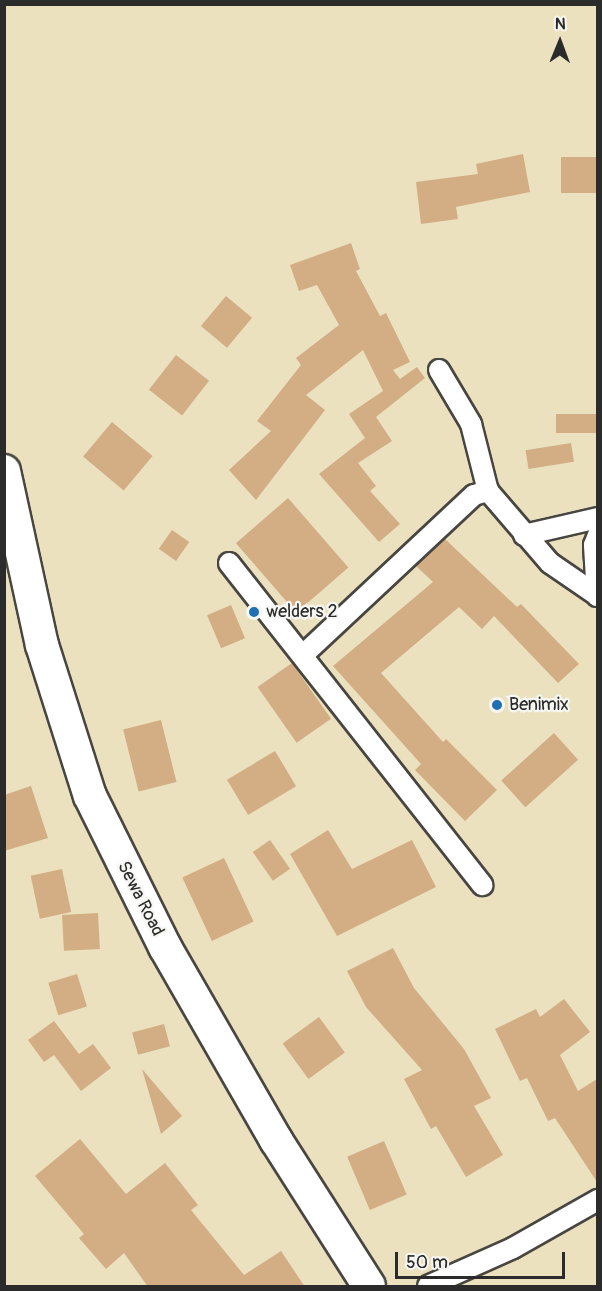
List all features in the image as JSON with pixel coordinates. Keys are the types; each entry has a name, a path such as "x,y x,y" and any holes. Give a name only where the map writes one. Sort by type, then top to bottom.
{"main road":[{"name":"Sewa Road","path":"4,471 42,645 90,796 165,947 276,1140 369,1287"}],"street":[{"path":"440,370 471,424 488,491 550,563 597,596"},
{"path":"303,655 474,495 488,491"},
{"path":"524,535 597,518"},
{"path":"597,536 594,545 597,596"},
{"path":"229,563 482,885"},
{"path":"428,1287 513,1248 597,1200"}],"building":[{"path":"523,154 530,192 456,207 458,219 421,224 416,182 478,174 476,164"},
{"path":"561,157 597,157 597,193 561,193"},
{"path":"351,243 360,269 356,271 380,316 386,313 410,362 393,370 400,379 417,367 425,378 376,417 392,441 358,463 376,486 370,491 400,524 379,542 319,474 365,438 349,414 383,391 363,350 306,395 325,410 256,500 229,470 271,431 257,421 301,365 296,358 339,325 317,285 299,291 290,265"},
{"path":"226,296 252,318 227,348 201,326"},
{"path":"176,355 209,381 182,416 149,390"},
{"path":"556,414 597,414 597,433 556,433"},
{"path":"112,422 153,456 124,491 83,456"},
{"path":"571,443 574,462 529,469 526,450"},
{"path":"288,498 348,567 296,613 236,543"},
{"path":"172,530 189,542 176,561 159,549"},
{"path":"445,539 517,607 521,604 579,664 558,683 494,616 482,629 459,607 381,673 443,742 446,739 497,790 465,821 415,770 421,764 333,666 433,582 416,566"},
{"path":"231,605 245,638 221,648 207,615"},
{"path":"292,663 331,719 297,743 258,687"},
{"path":"161,720 176,782 139,792 123,729"},
{"path":"554,733 578,760 525,807 501,781"},
{"path":"275,751 296,786 248,815 227,780"},
{"path":"31,786 48,838 4,851 4,795"},
{"path":"328,830 352,869 412,840 436,887 337,936 290,854"},
{"path":"270,840 290,869 273,881 253,852"},
{"path":"224,858 254,921 212,941 182,877"},
{"path":"62,869 71,912 40,919 31,876"},
{"path":"98,913 100,949 64,951 62,915"},
{"path":"393,948 414,988 464,1049 491,1098 474,1106 503,1155 466,1177 436,1126 431,1129 404,1079 422,1070 366,1007 347,971"},
{"path":"77,974 87,1007 58,1015 48,983"},
{"path":"564,999 590,1032 560,1055 578,1091 597,1079 597,1182 555,1118 548,1121 527,1078 520,1081 495,1029 536,1009 540,1017"},
{"path":"319,1017 345,1053 308,1079 283,1043"},
{"path":"54,1021 79,1054 93,1044 111,1068 81,1091 54,1055 44,1062 28,1040"},
{"path":"164,1024 170,1046 138,1055 132,1033"},
{"path":"142,1069 182,1116 161,1134"},
{"path":"80,1139 126,1194 165,1163 198,1205 191,1210 244,1275 281,1251 305,1287 148,1287 124,1253 106,1269 79,1238 84,1234 35,1176"},
{"path":"384,1141 407,1194 370,1210 347,1157"}],"place":[{"name":"welders 2","path":"254,612"},
{"name":"Benimix","path":"497,705"}]}
